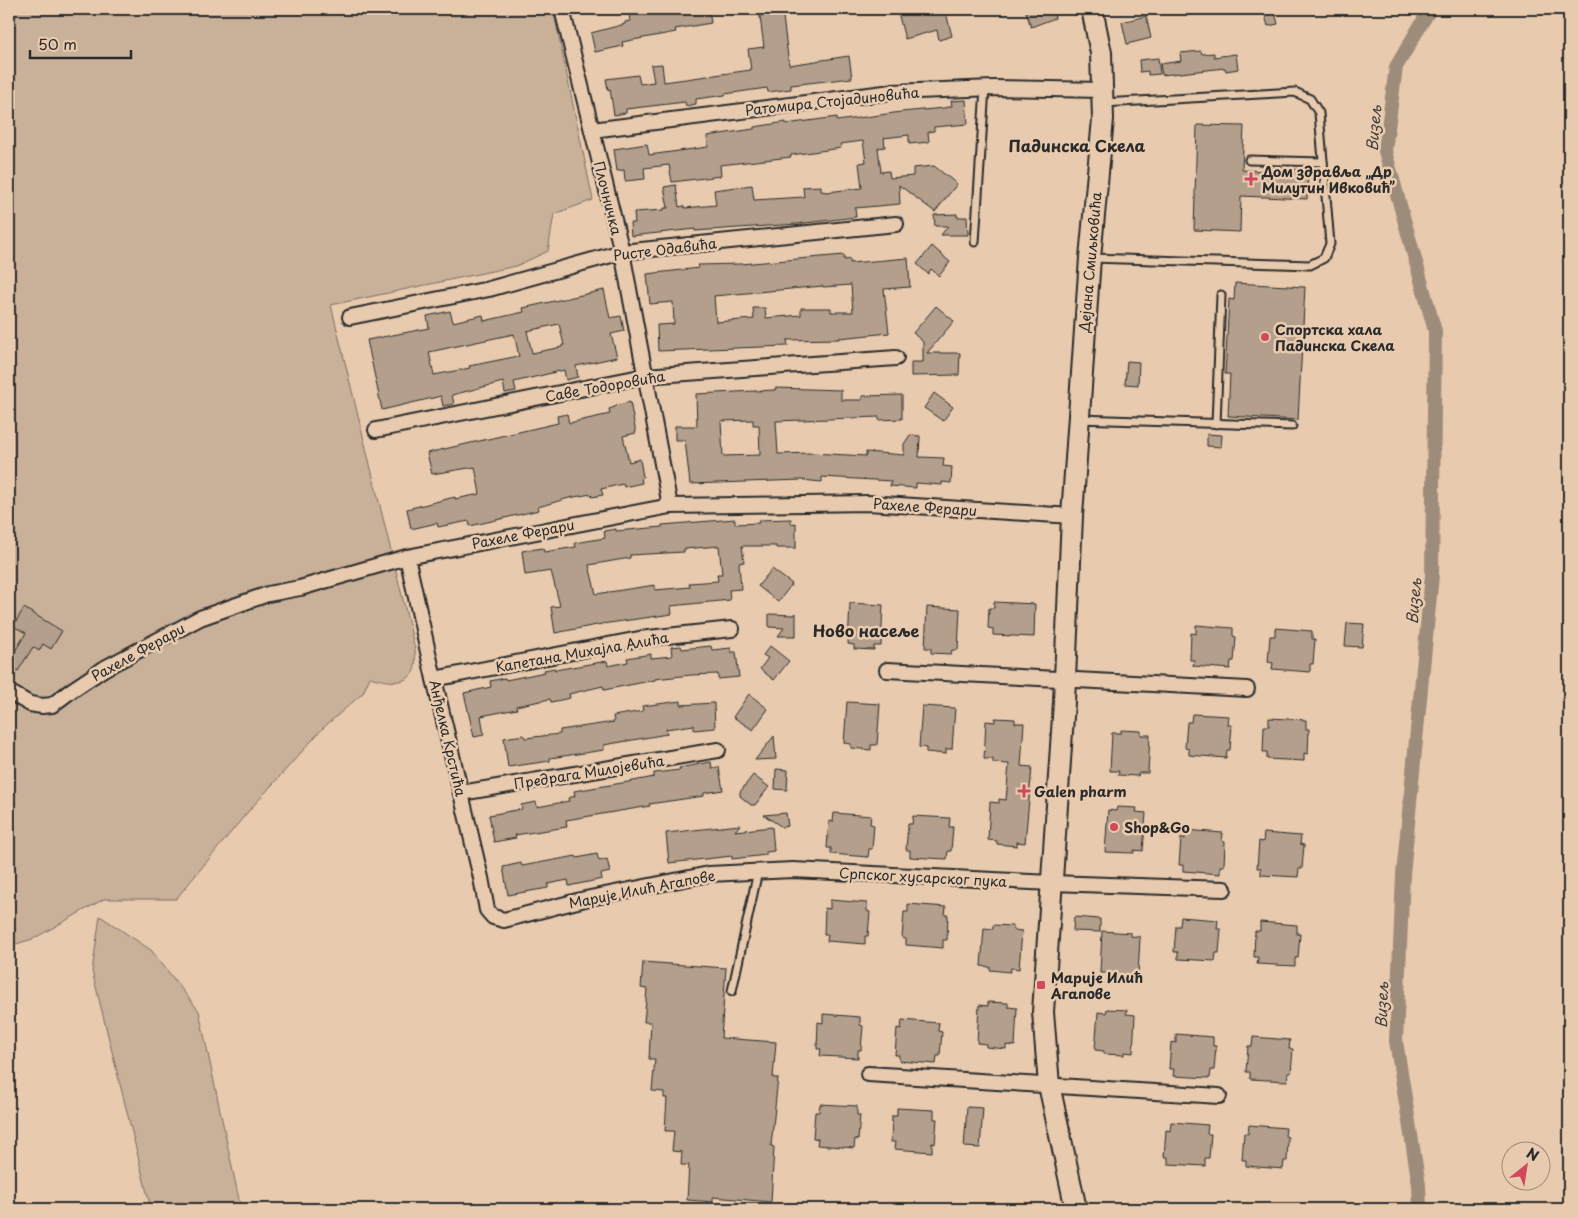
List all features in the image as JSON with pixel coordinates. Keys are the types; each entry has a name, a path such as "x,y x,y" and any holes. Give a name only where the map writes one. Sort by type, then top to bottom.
{"street":[{"name":"Плочничка","path":"562,9 622,252 670,506"},
{"name":"Дејана Смиљковића","path":"1072,516 1103,96 1101,53 1092,9"},
{"name":"Ратомира Стојадиновића","path":"592,130 892,92 985,88 1103,96"},
{"name":"Ристе Одавића","path":"350,317 489,289 622,252 896,224"},
{"name":"Саве Тодоровића","path":"376,430 645,376 896,358"},
{"name":"Рахеле Ферари","path":"9,692 30,704 52,705 105,668 200,618 268,594 300,588 407,556 670,506 868,503 1072,516"},
{"path":"1072,516 1065,680 1043,1012 1048,1085 1076,1209"},
{"name":"Анђелка Крстића","path":"407,556 481,878 486,910 493,917"},
{"name":"Капетана Михајла Алића","path":"434,678 639,639 732,630"},
{"path":"887,670 1247,689"},
{"name":"Предрага Милојевића","path":"460,793 718,750"},
{"name":"Српског хусарског пука","path":"793,870 1052,883 1224,889"},
{"name":"Марије Илић Агапове","path":"493,917 504,920 585,899 709,874 793,870"},
{"path":"868,1074 1219,1096"}],"lane":[{"path":"975,242 985,88"},
{"path":"1090,258 1310,265 1324,258 1330,244 1319,113 1310,99 1295,92 1103,96"},
{"path":"1249,160 1323,162"},
{"path":"1216,424 1221,295"},
{"path":"1079,419 1292,426"},
{"path":"732,991 758,871"}],"shaded area":[{"path":"9,9 553,9 593,200 554,214 548,251 516,266 331,305 415,649 413,673 403,680 397,681 370,677 363,693 323,728 246,814 176,899 104,899 33,939 9,946"},
{"path":"100,916 151,950 199,1011 241,1209 151,1209 92,971"}],"building":[{"path":"657,9 709,9 711,23 675,29 676,32 622,42 623,46 595,52 591,33 625,24 625,22 630,21 629,14"},
{"path":"759,9 782,9 789,65 849,56 852,78 791,85 791,89 768,92 767,88 725,94 696,99 696,104 686,106 685,102 626,109 626,113 614,115 610,89 608,90 606,79 638,75 640,84 654,82 651,65 662,64 664,82 751,70 748,49 764,47"},
{"path":"897,9 945,9 952,36 939,40 937,30 905,39"},
{"path":"1025,9 1053,9 1055,18 1031,27"},
{"path":"1263,9 1274,9 1278,24 1268,26"},
{"path":"1146,16 1151,38 1127,44 1122,22"},
{"path":"1201,51 1202,54 1214,53 1214,57 1236,54 1238,69 1226,71 1225,68 1162,75 1160,64 1181,61 1180,53"},
{"path":"1158,58 1160,74 1148,75 1148,71 1140,72 1139,60"},
{"path":"966,100 968,124 934,127 934,131 928,132 929,142 909,144 909,135 884,138 885,147 878,148 881,172 889,171 890,178 913,176 913,168 934,166 957,184 935,212 899,185 900,204 855,208 856,217 797,224 695,231 695,229 631,236 630,223 635,223 634,212 664,210 664,208 668,208 664,187 676,185 679,207 684,206 685,208 716,205 714,190 752,185 754,200 804,197 803,187 821,186 821,191 827,192 862,188 859,163 866,162 863,141 840,144 841,148 791,155 791,157 720,165 721,176 672,182 669,165 644,168 645,179 625,181 624,170 617,171 614,149 647,144 649,155 708,147 707,136 754,129 754,127 837,117 837,121 944,108 952,106 951,101"},
{"name":"Дом здравља „Др Милутин Ивковић”","path":"1197,125 1244,126 1242,170 1268,171 1268,168 1308,170 1307,199 1241,196 1240,232 1194,230"},
{"path":"957,214 957,217 967,217 968,235 941,235 948,226 935,226 934,215"},
{"path":"932,246 950,262 939,276 931,269 928,274 917,264"},
{"path":"844,255 844,260 850,259 850,263 908,258 910,287 884,289 889,333 839,339 787,340 788,346 658,351 657,325 674,324 673,302 650,304 647,274 699,268 698,265 741,264","holes":["851,285 853,312 831,312 831,308 801,308 801,315 766,318 765,308 753,308 754,319 716,322 714,296"]},
{"name":"Спортска хала Падинска Скела","path":"1235,283 1305,287 1298,420 1228,416 1230,374 1225,374 1229,299 1234,300"},
{"path":"604,290 610,318 621,316 624,331 611,334 617,357 576,366 578,377 566,380 564,370 514,382 516,391 505,393 503,382 452,395 454,404 443,406 441,396 382,410 367,340 429,328 427,316 450,311 453,322 483,315 484,321 524,312 523,308","holes":["559,324 564,345 532,353 527,331","514,334 519,356 434,375 429,352"]},
{"path":"936,306 954,321 927,353 960,353 959,375 911,376 911,362 923,362 923,342 913,333"},
{"path":"1127,361 1139,362 1138,385 1125,384"},
{"path":"775,388 841,390 841,400 862,400 862,396 902,395 902,419 879,420 879,417 776,421 778,454 812,453 866,456 866,452 904,455 904,444 910,435 920,436 919,457 944,458 943,466 952,467 951,483 942,482 942,485 916,483 916,488 890,486 891,481 822,477 822,482 802,480 690,484 685,440 675,440 675,426 697,426 696,394 775,390","holes":["753,420 753,425 759,425 760,455 723,456 721,421"]},
{"path":"934,393 953,407 943,421 924,408"},
{"path":"630,402 636,433 623,436 629,462 640,459 642,483 624,487 623,484 601,489 603,495 592,497 591,494 569,498 538,507 539,510 470,526 469,521 438,527 437,523 411,529 407,509 455,497 455,499 480,494 475,467 432,474 427,453 558,423 557,416 567,414 569,423 610,414 609,409"},
{"path":"1207,434 1222,435 1221,447 1207,446"},
{"path":"735,519 735,524 759,523 759,520 791,519 791,524 796,523 796,548 742,546 744,562 739,563 741,589 729,590 730,600 671,606 672,614 555,633 551,607 560,606 551,571 525,575 522,551 543,548 544,552 576,547 575,543 605,538 604,531 662,527 662,525","holes":["719,546 722,574 717,574 718,581 689,583 690,587 655,590 655,585 596,594 589,565 630,558 630,555 684,552 684,549"]},
{"path":"772,569 792,584 778,602 758,586"},
{"path":"994,602 1035,604 1034,637 993,635 993,629 988,628 989,608 994,608"},
{"path":"850,603 883,605 881,646 874,646 874,650 854,649 854,645 848,644"},
{"path":"927,607 960,609 958,650 952,650 951,654 931,653 931,648 925,648"},
{"path":"24,608 62,631 51,649 43,644 39,651 33,647 18,671 9,666 9,661 26,633 13,626"},
{"path":"796,613 796,636 778,636 784,628 769,627 769,614 794,615"},
{"path":"1347,623 1364,624 1362,647 1345,646"},
{"path":"1196,625 1233,628 1233,636 1236,637 1234,661 1231,661 1230,669 1193,666 1194,660 1190,660 1191,633 1196,634"},
{"path":"1275,628 1312,631 1312,639 1315,639 1313,664 1310,664 1310,672 1272,669 1273,663 1268,662 1270,636 1275,636"},
{"path":"681,646 682,649 711,646 712,650 731,648 731,652 736,652 739,677 718,679 718,674 691,675 655,679 604,690 603,686 569,694 570,698 551,702 550,699 516,706 517,709 481,716 484,735 474,737 464,693 491,687 490,681 505,678 506,680 545,672 544,670 555,668 555,670 607,661 608,666 628,662 627,658 651,654 651,658 672,656 671,647"},
{"path":"770,646 789,661 774,680 760,669 768,658 763,655"},
{"path":"749,694 768,709 753,730 733,717"},
{"path":"681,701 681,705 714,703 715,728 694,730 694,725 666,729 667,734 604,745 604,750 550,758 550,761 508,767 504,738 524,735 525,738 560,734 560,730 614,722 613,716 643,711 642,706"},
{"path":"847,702 880,704 877,745 871,745 871,750 851,748 851,744 844,743"},
{"path":"922,706 955,708 952,749 946,749 946,754 926,752 926,748 919,747"},
{"path":"1192,714 1229,716 1228,725 1232,725 1230,750 1227,750 1226,758 1189,755 1189,749 1185,748 1187,722 1191,722"},
{"path":"995,718 1015,719 1015,723 1024,723 1021,766 1032,767 1025,843 1017,842 1017,846 997,844 997,841 988,840 990,802 999,803 999,799 1006,800 1009,764 993,763 993,759 984,759 986,721 995,722"},
{"path":"1269,718 1306,720 1306,729 1309,729 1308,754 1304,753 1304,761 1267,759 1267,752 1263,752 1264,726 1269,726"},
{"path":"1121,730 1141,731 1141,735 1150,735 1148,773 1139,773 1138,776 1118,775 1119,771 1110,771 1112,733 1121,733"},
{"path":"774,736 776,759 755,760"},
{"path":"711,762 712,768 719,767 723,790 704,793 704,796 649,804 650,806 566,820 567,827 515,835 516,838 494,842 489,815 522,809 521,805 536,802 537,807 569,801 568,798 575,796 574,791 654,777 654,773 680,770 679,768"},
{"path":"776,769 788,770 787,790 775,789"},
{"path":"753,775 769,787 755,805 751,805 740,796 740,792"},
{"path":"1117,807 1137,808 1136,812 1146,813 1143,851 1134,850 1134,853 1105,852 1108,810 1116,811"},
{"path":"786,813 788,826 782,827 764,815"},
{"path":"834,813 871,816 870,824 874,825 872,849 869,849 868,857 831,854 831,848 827,848 829,821 833,822"},
{"path":"913,816 950,818 949,827 953,827 951,851 948,851 947,859 910,857 910,850 906,850 908,824 912,824"},
{"path":"740,825 735,831 772,827 774,851 766,852 766,855 732,859 732,856 669,863 666,833"},
{"path":"1185,830 1223,833 1222,841 1225,842 1224,866 1220,866 1220,874 1183,871 1183,865 1179,865 1181,838 1185,839"},
{"path":"1264,833 1301,836 1300,844 1304,845 1302,869 1299,869 1298,877 1261,875 1261,868 1257,868 1259,841 1263,842"},
{"path":"597,854 599,861 607,859 610,872 601,874 602,879 569,886 568,880 548,884 548,888 508,895 503,867 521,863 522,866"},
{"path":"830,900 867,903 867,911 870,912 868,936 865,936 865,944 827,941 828,935 824,935 825,908 830,909"},
{"path":"908,904 946,907 945,915 948,915 947,940 943,940 943,948 906,945 906,939 902,938 904,912 908,912"},
{"path":"1074,917 1100,919 1100,932 1073,931"},
{"path":"1181,917 1218,920 1217,929 1221,929 1219,953 1216,953 1215,961 1178,959 1178,952 1174,952 1176,926 1180,926"},
{"path":"1260,922 1297,925 1297,934 1300,934 1298,958 1295,958 1295,966 1257,964 1258,957 1254,957 1255,931 1260,931"},
{"path":"993,925 1013,926 1013,930 1022,931 1019,969 1011,968 1010,972 990,970 990,967 981,966 984,928 993,929"},
{"path":"1102,931 1131,933 1131,936 1140,937 1138,975 1129,974 1129,978 1109,977 1109,973 1100,973"},
{"path":"643,962 726,968 721,1038 776,1042 773,1078 778,1078 771,1146 774,1147 771,1202 713,1197 713,1202 687,1200 689,1165 681,1165 682,1152 672,1151 674,1131 665,1131 667,1098 664,1098 664,1092 652,1091 655,1059 649,1059 651,1022 644,1022 647,989 641,988"},
{"path":"988,1002 1008,1003 1008,1007 1017,1008 1015,1046 1006,1045 1006,1049 986,1047 986,1044 977,1043 979,1005 988,1006"},
{"path":"1107,1009 1127,1010 1126,1014 1135,1015 1133,1053 1124,1052 1124,1055 1104,1054 1104,1051 1095,1050 1098,1012 1106,1013"},
{"path":"823,1014 860,1017 860,1025 863,1026 861,1050 858,1050 858,1058 820,1056 821,1049 817,1049 818,1022 823,1023"},
{"path":"902,1020 939,1023 938,1031 942,1032 940,1056 937,1056 936,1064 899,1061 899,1055 895,1055 897,1028 901,1029"},
{"path":"1176,1034 1213,1037 1213,1046 1216,1046 1214,1070 1211,1070 1210,1078 1173,1076 1174,1069 1169,1069 1171,1042 1176,1043"},
{"path":"1253,1037 1290,1040 1289,1049 1293,1049 1291,1073 1288,1073 1287,1081 1250,1079 1250,1072 1246,1072 1248,1046 1252,1046"},
{"path":"820,1104 857,1106 857,1115 860,1115 858,1140 855,1139 854,1148 817,1145 818,1139 813,1138 815,1112 819,1112"},
{"path":"967,1107 983,1108 980,1148 964,1147"},
{"path":"897,1108 934,1110 934,1119 937,1119 935,1144 932,1143 932,1152 894,1149 895,1142 891,1142 892,1116 897,1116"},
{"path":"1171,1122 1208,1125 1207,1134 1211,1134 1209,1158 1205,1158 1205,1166 1168,1164 1168,1157 1164,1157 1166,1130 1170,1131"},
{"path":"1249,1125 1286,1128 1285,1136 1288,1137 1287,1161 1284,1161 1283,1169 1246,1166 1246,1160 1242,1160 1244,1133 1248,1134"}],"waterway":[{"name":"Визељ","path":"1420,1209 1419,1185 1396,1041 1403,875 1432,575 1435,331 1385,151 1396,67 1430,9"}],"place":[{"name":"Дом здравља „Др Милутин Ивковић”","path":"1251,179"},
{"name":"Спортска хала Падинска Скела","path":"1265,337"},
{"name":"Galen pharm","path":"1024,791"},
{"name":"Shop&Go","path":"1114,827"},
{"name":"Марије Илић Агапове","path":"1041,985"}],"district":[{"name":"Падинска Скела","path":"1077,145"},
{"name":"Ново насеље","path":"866,630"}]}
